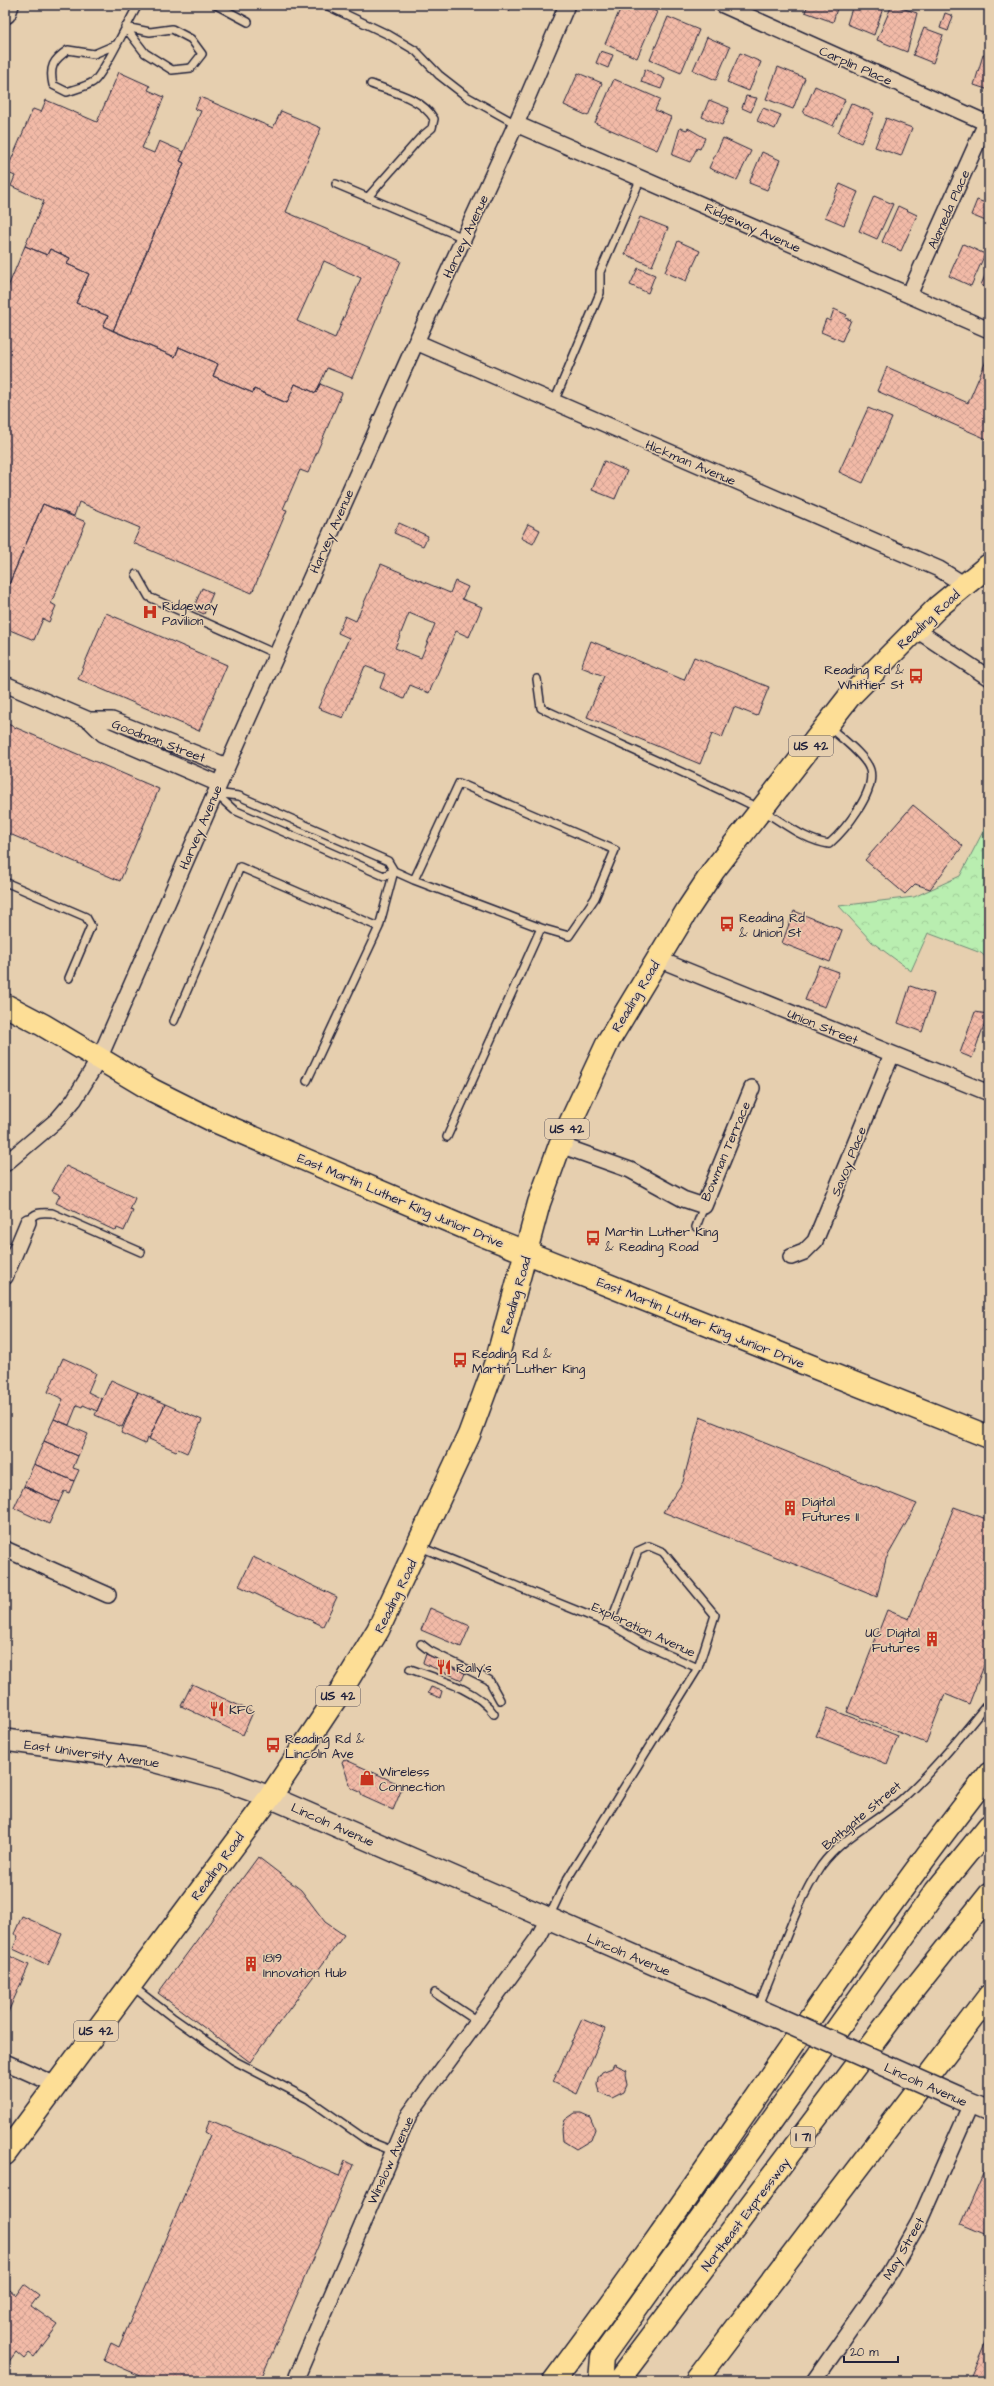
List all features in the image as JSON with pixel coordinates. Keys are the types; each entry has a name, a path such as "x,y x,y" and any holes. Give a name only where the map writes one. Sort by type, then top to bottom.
{"main road":[{"name":"Reading Road","path":"5,2154 270,1797 375,1637 419,1546 469,1435 497,1359 539,1203 560,1145 609,1040 658,959 714,870 849,697 915,629 989,564"},
{"name":"East Martin Luther King Junior Drive","path":"5,1005 152,1090 212,1120 468,1230 527,1252 989,1437"},
{"path":"554,2381 724,2144 937,1840 989,1774"},
{"path":"600,2381 602,2357 936,1891 989,1826"},
{"name":"Northeast Expressway","path":"618,2381 902,2004 989,1895"},
{"path":"696,2381 989,1996"}],"street":[{"path":"5,13 8,5"},
{"name":"Harvey Avenue","path":"5,1164 57,1120 74,1100 99,1058 276,654 516,124 567,5"},
{"name":"Carplin Place","path":"723,5 988,123"},
{"name":"Alameda Place","path":"909,295 988,123"},
{"name":"Ridgeway Avenue","path":"516,124 989,330"},
{"name":"Hickman Avenue","path":"416,342 938,569 965,585"},
{"path":"915,629 989,678"},
{"name":"Goodman Street","path":"5,684 90,720 112,720 227,766"},
{"name":"Goodman Street","path":"90,720 103,734 217,789"},
{"name":"Union Street","path":"658,959 989,1094"},
{"name":"Savoy Place","path":"790,1256 804,1252 815,1242 892,1054"},
{"name":"Bowman Terrace","path":"560,1145 630,1170 683,1199 704,1206 752,1088"},
{"path":"5,1276 28,1222"},
{"path":"5,1549 108,1594"},
{"name":"East University Avenue","path":"5,1740 80,1749 163,1763 270,1797"},
{"name":"Lincoln Avenue","path":"270,1797 973,2104"},
{"name":"Winslow Avenue","path":"295,2381 409,2115 538,1938 548,1919"},
{"path":"5,2062 56,2085"},
{"name":"May Street","path":"814,2381 890,2273 919,2222 973,2104"}],"lane":[{"path":"115,45 94,54 68,50 57,57 50,72 52,85 67,92 94,82 107,64 115,45 138,5"},
{"path":"216,5 248,22"},
{"path":"326,5 389,35 416,51 439,75 466,96 516,124"},
{"path":"125,27 150,32 172,29 191,39 202,54 191,68 172,70 145,53 125,27"},
{"path":"368,197 420,138 432,128 434,119 429,109 416,102 371,84"},
{"path":"554,402 600,293 600,272 641,178"},
{"path":"336,184 464,238"},
{"path":"136,574 149,597 276,654"},
{"path":"537,679 541,708 761,810 815,842 829,844 838,836 859,808 871,781 870,769 860,755 827,725"},
{"path":"217,789 240,796 388,861 394,871 414,880 541,928 569,936 595,898 615,850 459,783 414,880"},
{"path":"217,789 234,810 384,876 394,871"},
{"path":"174,1021 240,868 379,927"},
{"path":"307,1081 379,927 394,871"},
{"path":"5,882 86,917 90,926 69,978"},
{"path":"446,1137 541,928"},
{"path":"696,1227 704,1206"},
{"path":"28,1222 31,1217 39,1212 52,1213 141,1252"},
{"name":"Exploration Avenue","path":"419,1546 610,1624 644,1644 698,1668 566,1881 548,1919"},
{"path":"610,1624 638,1551 649,1546 662,1552 715,1615 698,1668"},
{"path":"422,1644 430,1651 489,1680 500,1700"},
{"path":"410,1669 477,1697 488,1705 494,1714"},
{"name":"Bathgate Street","path":"766,2013 808,1889 822,1866 836,1849 902,1799 962,1735 989,1702"},
{"path":"130,1984 172,2017 233,2060 308,2099 368,2141 393,2151"},
{"path":"435,1993 477,2022"}],"green space":[{"path":"989,820 989,960 981,953 928,933 911,971 872,942 839,906 914,897 960,876"}],"building":[{"path":"494,5 511,5 509,11"},
{"path":"622,5 641,5 657,12 637,58 605,44"},
{"path":"808,5 838,5 833,22 805,12"},
{"path":"853,5 884,5 874,35 847,24"},
{"path":"892,5 917,13 907,52 877,40"},
{"path":"945,13 953,16 948,31 940,28"},
{"path":"668,17 699,30 681,73 650,60"},
{"path":"924,28 943,35 933,63 913,55"},
{"path":"707,37 730,47 716,80 693,70"},
{"path":"601,51 613,55 608,68 596,63"},
{"path":"740,53 761,62 749,91 727,82"},
{"path":"983,55 989,57 989,90 974,85"},
{"path":"778,67 805,78 793,109 766,99"},
{"path":"645,69 665,79 661,89 641,82"},
{"path":"119,72 150,86 148,90 164,97 142,148 154,153 159,141 184,152 180,161 184,163 113,331 103,326 108,316 76,303 89,274 67,264 70,258 50,249 47,255 25,246 44,201 11,186 15,176 6,172 33,109 41,112 46,100 97,122"},
{"path":"578,73 602,83 588,116 564,105"},
{"path":"614,79 660,99 655,110 671,117 657,150 595,123"},
{"path":"815,86 845,100 833,126 803,113"},
{"path":"746,96 757,98 751,112 742,108"},
{"path":"200,97 273,128 281,111 321,128 286,212 401,261 352,378 327,368 316,393 295,384 287,403 254,389 253,393 213,376 218,364 179,347 175,357 113,331 184,163 180,161 201,111 195,109","holes":["324,261 361,278 335,338 297,321"]},
{"path":"709,100 729,108 722,125 702,117"},
{"path":"851,103 874,113 861,143 838,133"},
{"path":"763,108 781,115 775,129 757,121"},
{"path":"886,118 912,128 901,156 875,147"},
{"path":"680,128 687,130 688,128 705,138 700,149 697,148 690,162 672,155"},
{"path":"723,138 751,151 737,180 709,168"},
{"path":"762,152 780,160 767,190 749,183"},
{"path":"840,184 858,192 844,225 825,217"},
{"path":"874,196 893,204 877,239 859,231"},
{"path":"977,200 989,204 988,222 971,215"},
{"path":"898,206 917,215 901,251 882,242"},
{"path":"640,217 668,228 652,266 625,254"},
{"path":"678,241 700,251 686,281 665,272"},
{"path":"963,244 985,254 971,286 949,276"},
{"path":"25,246 47,255 50,249 70,258 67,264 89,274 76,303 108,316 103,326 175,357 179,347 218,364 213,376 253,393 254,389 287,403 295,384 316,393 320,384 342,393 308,473 300,470 283,509 287,510 252,593 133,543 140,528 79,502 74,516 43,504 9,584 5,582 5,294"},
{"path":"989,266 989,289 981,285"},
{"path":"638,268 655,275 648,293 630,285"},
{"path":"834,309 847,315 845,318 851,320 842,341 821,332 826,319 830,321"},
{"path":"989,354 989,440 877,391 887,367 968,403"},
{"path":"868,408 892,418 863,483 839,472"},
{"path":"604,461 627,471 615,499 592,490"},
{"path":"43,504 86,522 51,603 56,606 49,622 43,619 34,640 5,628 5,582 9,584"},
{"path":"399,523 428,536 423,546 394,533"},
{"path":"528,524 540,530 533,544 521,538"},
{"path":"381,564 450,593 455,581 468,587 462,599 482,607 469,637 456,631 429,693 410,685 404,699 380,688 385,674 365,666 343,718 318,708 349,638 338,633 345,616 356,621","holes":["409,613 435,624 421,658 395,648"]},
{"path":"202,588 213,593 204,614 193,609"},
{"path":"106,613 227,665 199,731 78,679"},
{"path":"591,641 684,680 694,657 769,687 757,716 734,707 722,738 712,734 700,764 587,717 604,676 581,667"},
{"path":"5,723 159,789 120,881 5,832"},
{"path":"913,805 963,846 930,889 915,884 905,894 865,860"},
{"path":"794,911 842,930 830,962 782,943"},
{"path":"819,965 839,972 825,1007 805,1000"},
{"path":"910,986 934,994 922,1032 898,1023"},
{"path":"975,1012 988,1014 972,1058 960,1053"},
{"path":"66,1166 135,1198 130,1210 133,1211 124,1231 117,1228 116,1231 56,1203 60,1195 52,1191"},
{"path":"63,1358 96,1373 88,1392 102,1399 97,1411 83,1405 82,1407 77,1405 69,1425 54,1419 63,1399 48,1392"},
{"path":"111,1380 138,1392 122,1427 95,1415"},
{"path":"138,1392 165,1404 149,1439 147,1438 145,1444 121,1433"},
{"path":"165,1404 202,1420 187,1453 178,1449 176,1451 149,1439"},
{"name":"Digital Futures II","path":"700,1417 917,1504 886,1559 877,1597 663,1512 683,1482"},
{"path":"54,1419 88,1434 78,1456 44,1441"},
{"path":"44,1441 78,1456 73,1468 79,1470 74,1481 34,1464"},
{"path":"34,1464 74,1481 69,1493 64,1491 59,1502 24,1486"},
{"path":"24,1486 59,1502 49,1524 14,1508"},
{"name":"UC Digital Futures","path":"954,1507 989,1520 989,1653 969,1704 945,1694 926,1743 847,1712 887,1610 909,1619"},
{"path":"253,1557 337,1597 323,1626 239,1586"},
{"path":"430,1608 470,1626 461,1647 421,1630"},
{"name":"Rally's","path":"426,1654 466,1671 462,1680 423,1663"},
{"name":"KFC","path":"192,1684 253,1712 243,1735 181,1706"},
{"path":"431,1687 442,1691 440,1698 428,1693"},
{"path":"828,1708 898,1736 887,1764 816,1736"},
{"name":"Wireless Connection","path":"344,1759 403,1786 393,1810 362,1796 360,1792 351,1788 342,1762"},
{"name":"1819 Innovation Hub","path":"258,1857 301,1890 325,1922 344,1935 250,2062 158,1993"},
{"path":"22,1916 62,1934 48,1965 13,1949 18,1936 14,1934"},
{"path":"5,1954 29,1965 5,2019"},
{"path":"582,2019 605,2029 577,2094 553,2082"},
{"path":"614,2064 627,2070 625,2074 627,2085 624,2092 612,2098 599,2092 597,2085 598,2078 602,2072 612,2068"},
{"path":"575,2113 581,2113 590,2117 595,2129 591,2140 576,2149 563,2141 562,2129 565,2120"},
{"path":"210,2120 339,2176 345,2161 353,2165 260,2381 152,2381 104,2360 111,2343 119,2347 210,2135 205,2132"},
{"path":"987,2166 989,2167 989,2237 961,2225"},
{"path":"24,2284 39,2295 31,2306 58,2325 34,2357 29,2353 24,2359 16,2352 5,2367 5,2286 16,2295"},
{"path":"989,2335 989,2381 969,2381"},
{"path":"5,2376 11,2381 5,2381"}],"place":[{"name":"Ridgeway Pavilion","path":"150,612"},
{"name":"Reading Rd & Whittier St","path":"916,676"},
{"name":"Reading Rd & Union St","path":"727,924"},
{"name":"Martin Luther King & Reading Road","path":"593,1238"},
{"name":"Reading Rd & Martin Luther King","path":"460,1360"},
{"name":"Digital Futures II","path":"790,1508"},
{"name":"UC Digital Futures","path":"932,1639"},
{"name":"Rally's","path":"444,1667"},
{"name":"KFC","path":"217,1709"},
{"name":"Reading Rd & Lincoln Ave","path":"273,1745"},
{"name":"Wireless Connection","path":"367,1778"},
{"name":"1819 Innovation Hub","path":"251,1964"}]}
